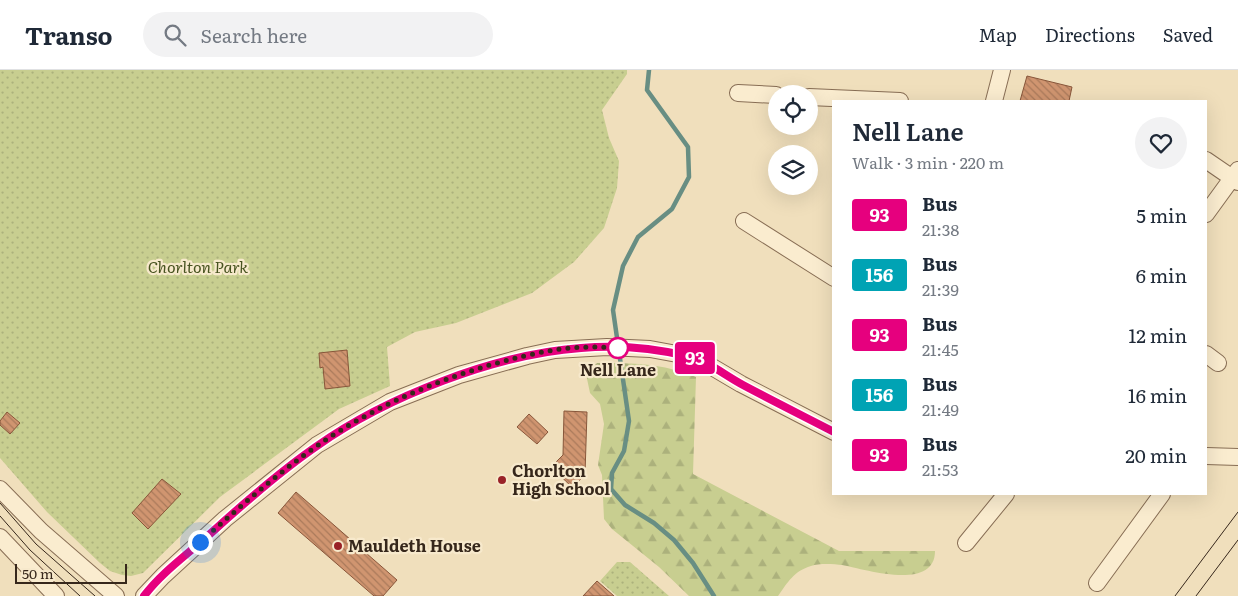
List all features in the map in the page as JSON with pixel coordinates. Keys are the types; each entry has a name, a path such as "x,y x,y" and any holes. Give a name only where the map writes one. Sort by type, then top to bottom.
{"street":[{"path":"994,100 1002,70"},
{"path":"738,93 768,95"},
{"path":"818,97 877,100"},
{"path":"1207,161 1236,176 1207,213"},
{"path":"744,221 832,277"},
{"path":"144,596 162,576 225,519 317,445 390,402 459,375 527,356 564,349 607,347 650,349 688,356 702,361 741,384 832,431"},
{"path":"1207,456 1238,456"},
{"path":"0,489 41,531 116,596"},
{"path":"966,543 1005,495"},
{"path":"1097,583 1161,495"},
{"path":"0,537 56,596"}],"green space":[{"name":"Chorlton Park","path":"0,70 627,70 627,74 602,110 609,138 619,161 617,188 604,228 574,262 532,293 456,323 415,332 387,347 390,386 339,409 220,497 143,573 131,576 122,575 110,571 100,563 47,512 0,458"},
{"path":"597,363 659,366 696,377 693,474 839,551 935,551 932,564 924,571 911,575 897,575 842,565 818,564 805,568 796,574 778,596 689,596 659,567 612,529 604,519 602,475 598,465 604,424 600,404 590,393 586,374"},
{"path":"617,562 630,562 669,596 617,596 600,581"}],"building":[{"path":"1027,76 1072,87 1069,100 1020,100"},
{"path":"347,350 350,386 325,389 323,367 320,368 319,353"},
{"path":"564,411 587,412 585,474 573,488 551,467 563,455"},
{"path":"7,412 20,423 10,434 0,425 0,421"},
{"path":"529,414 548,432 537,444 517,427"},
{"path":"162,479 181,494 148,529 132,513"},
{"name":"Mauldeth House","path":"296,492 397,580 383,596 374,596 278,513"},
{"path":"597,581 614,596 583,596"}],"waterway":[{"path":"649,70 647,90 688,147 689,177 672,209 638,237 623,266 613,310 629,421 624,451 612,473 611,489 625,505 654,523 674,540 693,563 714,596"}],"tram line":[{"path":"0,503 36,544 95,596"},
{"path":"1175,596 1238,512"},
{"path":"0,516 30,550 80,596"},
{"path":"1196,596 1238,540"}],"bus line":[{"name":"93","path":"144,596 162,576 225,519 317,445 390,402 459,375 527,356 582,347 650,349 688,356 702,361 741,384 832,431"}],"place":[{"name":"Nell Lane","path":"618,348"},
{"name":"Chorlton High School","path":"502,480"},
{"name":"Mauldeth House","path":"338,546"}],"route":[{"path":"200,542 237,509 317,445 390,402 459,375 527,356 582,347 626,348 618,348"}]}
